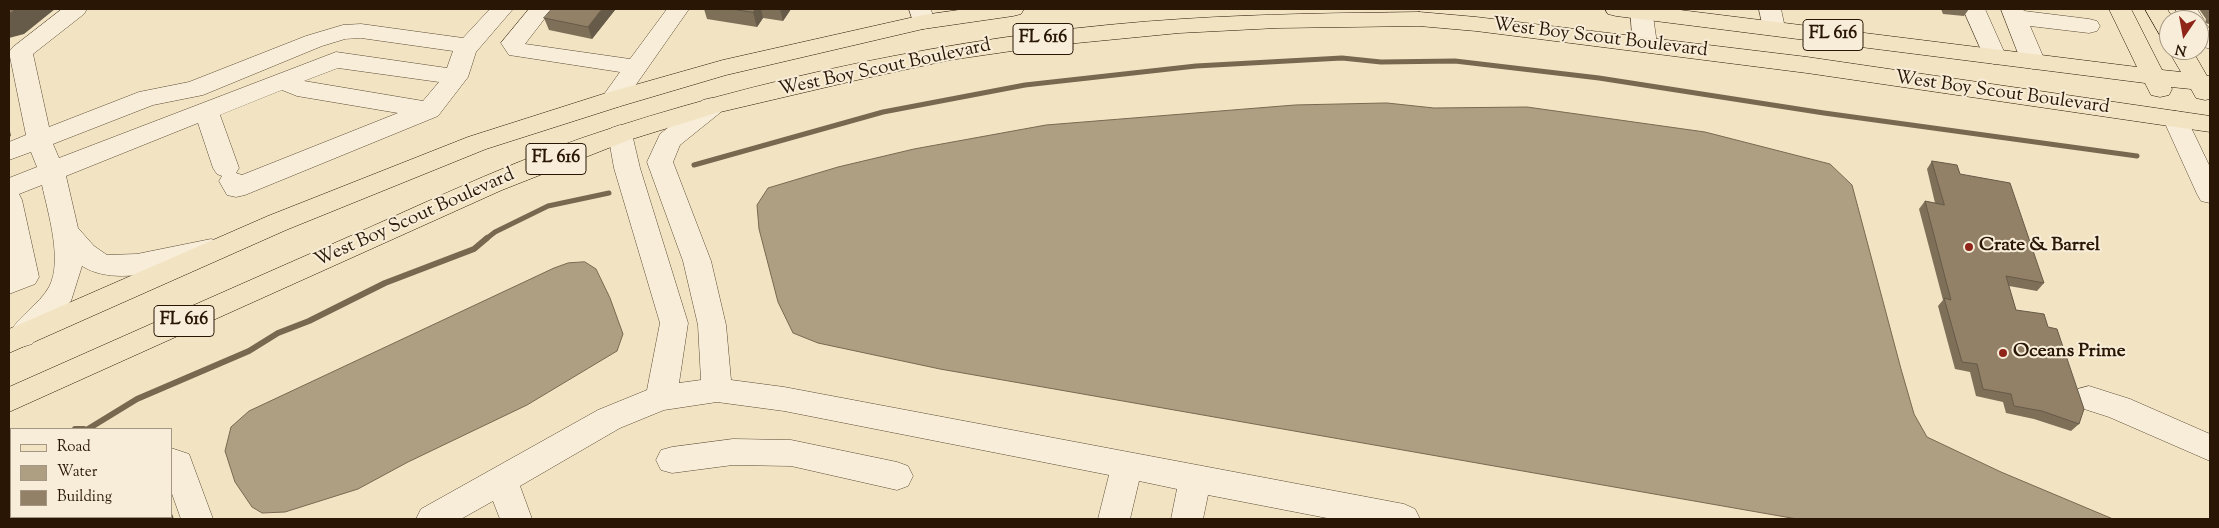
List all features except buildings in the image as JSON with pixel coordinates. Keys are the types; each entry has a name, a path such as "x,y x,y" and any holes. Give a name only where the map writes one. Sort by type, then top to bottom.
{"main road":[{"name":"West Boy Scout Boulevard","path":"16,339 277,223 478,143 612,100 921,15 1013,9"},
{"name":"West Boy Scout Boulevard","path":"1616,9 1772,18 1994,56 2154,77"},
{"path":"2120,9 2175,119"},
{"name":"West Boy Scout Boulevard","path":"9,400 493,184 620,134 712,106 857,72 950,53 1046,39 1179,26 1277,20 1419,19 1645,44 1816,66 2175,119"},
{"path":"2187,60 2206,89"},
{"name":"FL 616","path":"2154,77 2206,89"},
{"path":"612,100 620,134"},
{"name":"FL 616","path":"2175,119 2210,124"}],"street":[{"path":"16,339 61,293 69,269 65,231 51,170 38,140 21,52 18,49 76,9"},
{"path":"206,111 236,188 429,110 456,77 465,50 502,9"},
{"path":"541,9 513,43 517,50 635,67"},
{"path":"612,100 678,9"},
{"path":"1974,9 1994,56"},
{"path":"1641,10 1645,44"},
{"path":"2013,13 2089,26"},
{"path":"2013,13 2034,61"},
{"path":"9,151 148,98 194,89 343,32 361,31 469,46"},
{"path":"9,284 25,277 15,259 9,199 51,170 336,60 456,77"},
{"path":"285,81 297,88 429,110"},
{"path":"712,106 669,140 660,162 697,261 712,325 717,390"},
{"path":"2175,119 2210,194"},
{"path":"620,134 627,168 674,323 661,398"},
{"path":"65,231 85,254 101,264 117,266 153,261 228,245"},
{"path":"433,519 609,419 661,398 717,390 784,398 1404,519"},
{"path":"2089,398 2119,408 2210,448"},
{"path":"672,460 733,452 791,453 897,476"},
{"path":"172,461 178,464 196,519"},
{"path":"1114,519 1127,465"},
{"path":"1187,519 1195,478"},
{"path":"502,481 516,519"}],"water":[{"path":"1387,103 1434,108 1527,107 1705,132 1830,164 1852,185 1914,414 1927,437 2001,472 2113,519 1797,519 940,369 818,343 793,333 778,302 759,229 757,205 768,188 838,167 914,149 1046,125 1295,105"},
{"path":"585,262 596,269 610,298 623,334 617,351 527,405 408,462 358,489 285,512 262,513 252,507 235,482 225,451 231,427 249,411 554,268 568,263"}],"waterway":[{"path":"694,165 883,112 1025,85 1196,66 1342,58 1381,62 1455,61 1599,78 1824,113 2137,156"},
{"path":"486,239 495,232 548,206 609,193"},
{"path":"90,428 137,399 249,351 278,333 309,321 385,283 474,249 487,238"}],"place":[{"name":"Crate & Barrel","path":"1969,247"},
{"name":"Oceans Prime","path":"2003,353"}]}
